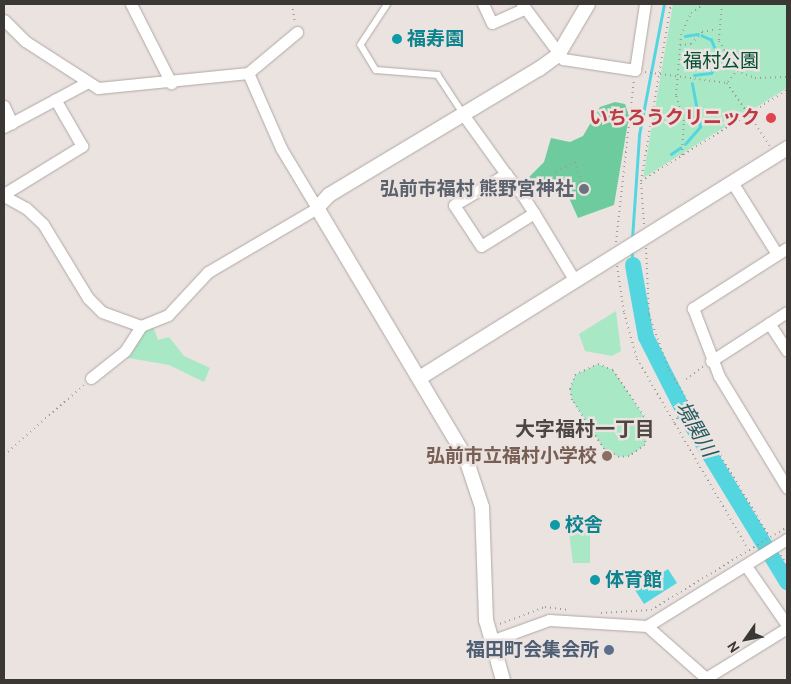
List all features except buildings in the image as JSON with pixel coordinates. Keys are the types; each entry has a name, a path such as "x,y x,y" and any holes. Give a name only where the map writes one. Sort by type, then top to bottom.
{"street":[{"path":"131,4 171,83"},
{"path":"483,4 492,22 523,6 558,54 637,71 645,4"},
{"path":"91,378 125,351 142,326 168,315 208,272 317,208 328,195 465,117 558,54 588,4"},
{"path":"4,20 25,41 98,88 171,83 248,73 296,32"},
{"path":"248,73 281,148 456,436 482,508 491,640 503,680"},
{"path":"4,106 8,125 88,82"},
{"path":"55,99 82,146 4,195 26,208 43,224 88,298 102,312 142,326"},
{"path":"465,117 526,201 575,281"},
{"path":"421,377 787,148"},
{"path":"506,174 454,205 481,246 534,213"},
{"path":"732,182 777,254"},
{"path":"787,248 693,308 711,361 787,488"},
{"path":"711,361 787,312"},
{"path":"769,323 787,351"},
{"path":"491,640 549,620 647,626 787,539"},
{"path":"746,566 787,624"},
{"path":"647,626 707,679 787,628"}],"lane":[{"path":"388,4 361,45 376,70 438,74 465,117"}],"path":[{"path":"292,4 296,32"},
{"path":"670,4 641,181 646,295 654,331 689,403 769,536"},
{"path":"682,156 684,121 676,95 676,76 680,45 691,13 704,4"},
{"path":"722,4 717,29 725,56 737,70 754,78 787,77"},
{"path":"680,45 692,44 702,32 717,29"},
{"path":"728,83 737,70"},
{"path":"749,548 674,423 629,339 618,253 637,71 728,83 750,113 770,146"},
{"path":"641,181 787,90"},
{"path":"692,121 701,118"},
{"path":"684,121 689,121"},
{"path":"526,201 546,182 575,162 582,184"},
{"path":"546,182 575,186"},
{"path":"686,379 711,361"},
{"path":"598,364 613,370 649,428 645,445 629,456 619,457 604,449 570,389 580,370 598,364"},
{"path":"4,455 91,378"},
{"path":"674,423 689,403"},
{"path":"593,612 651,610 787,526"},
{"path":"776,547 787,566"},
{"path":"495,626 545,607 576,611"}],"green space":[{"name":"福村公園","path":"673,4 787,4 787,88 643,178"},
{"path":"615,102 625,104 629,116 614,205 578,218 569,198 532,188 529,177 544,162 551,138 570,142 583,136 600,107"},
{"path":"616,311 621,351 612,356 585,351 579,334"},
{"path":"153,326 158,340 169,337 184,356 210,368 204,382 169,365 123,357 143,328"},
{"path":"598,364 613,370 647,421 645,445 629,456 619,457 604,449 572,400 570,389 575,375"},
{"path":"569,533 590,533 590,563 573,563"}],"water":[{"path":"668,569 677,583 644,604 635,590"}],"waterway":[{"path":"632,239 639,135 664,4"},
{"path":"685,36 698,34"},
{"path":"694,75 711,73 720,62 711,40 702,36"},
{"path":"685,144 700,127 692,84"},
{"path":"671,154 680,148"},
{"path":"632,250 633,265"},
{"name":"境関川","path":"633,265 646,337 685,414 787,582"}],"place":[{"name":"福寿園","path":"397,39"},
{"name":"いちろうクリニック","path":"771,118"},
{"name":"弘前市福村 熊野宮神社","path":"584,189"},
{"name":"弘前市立福村小学校","path":"607,456"},
{"name":"校舎","path":"555,525"},
{"name":"体育館","path":"595,580"},
{"name":"福田町会集会所","path":"609,650"}],"district":[{"name":"大字福村一丁目","path":"585,429"}]}
